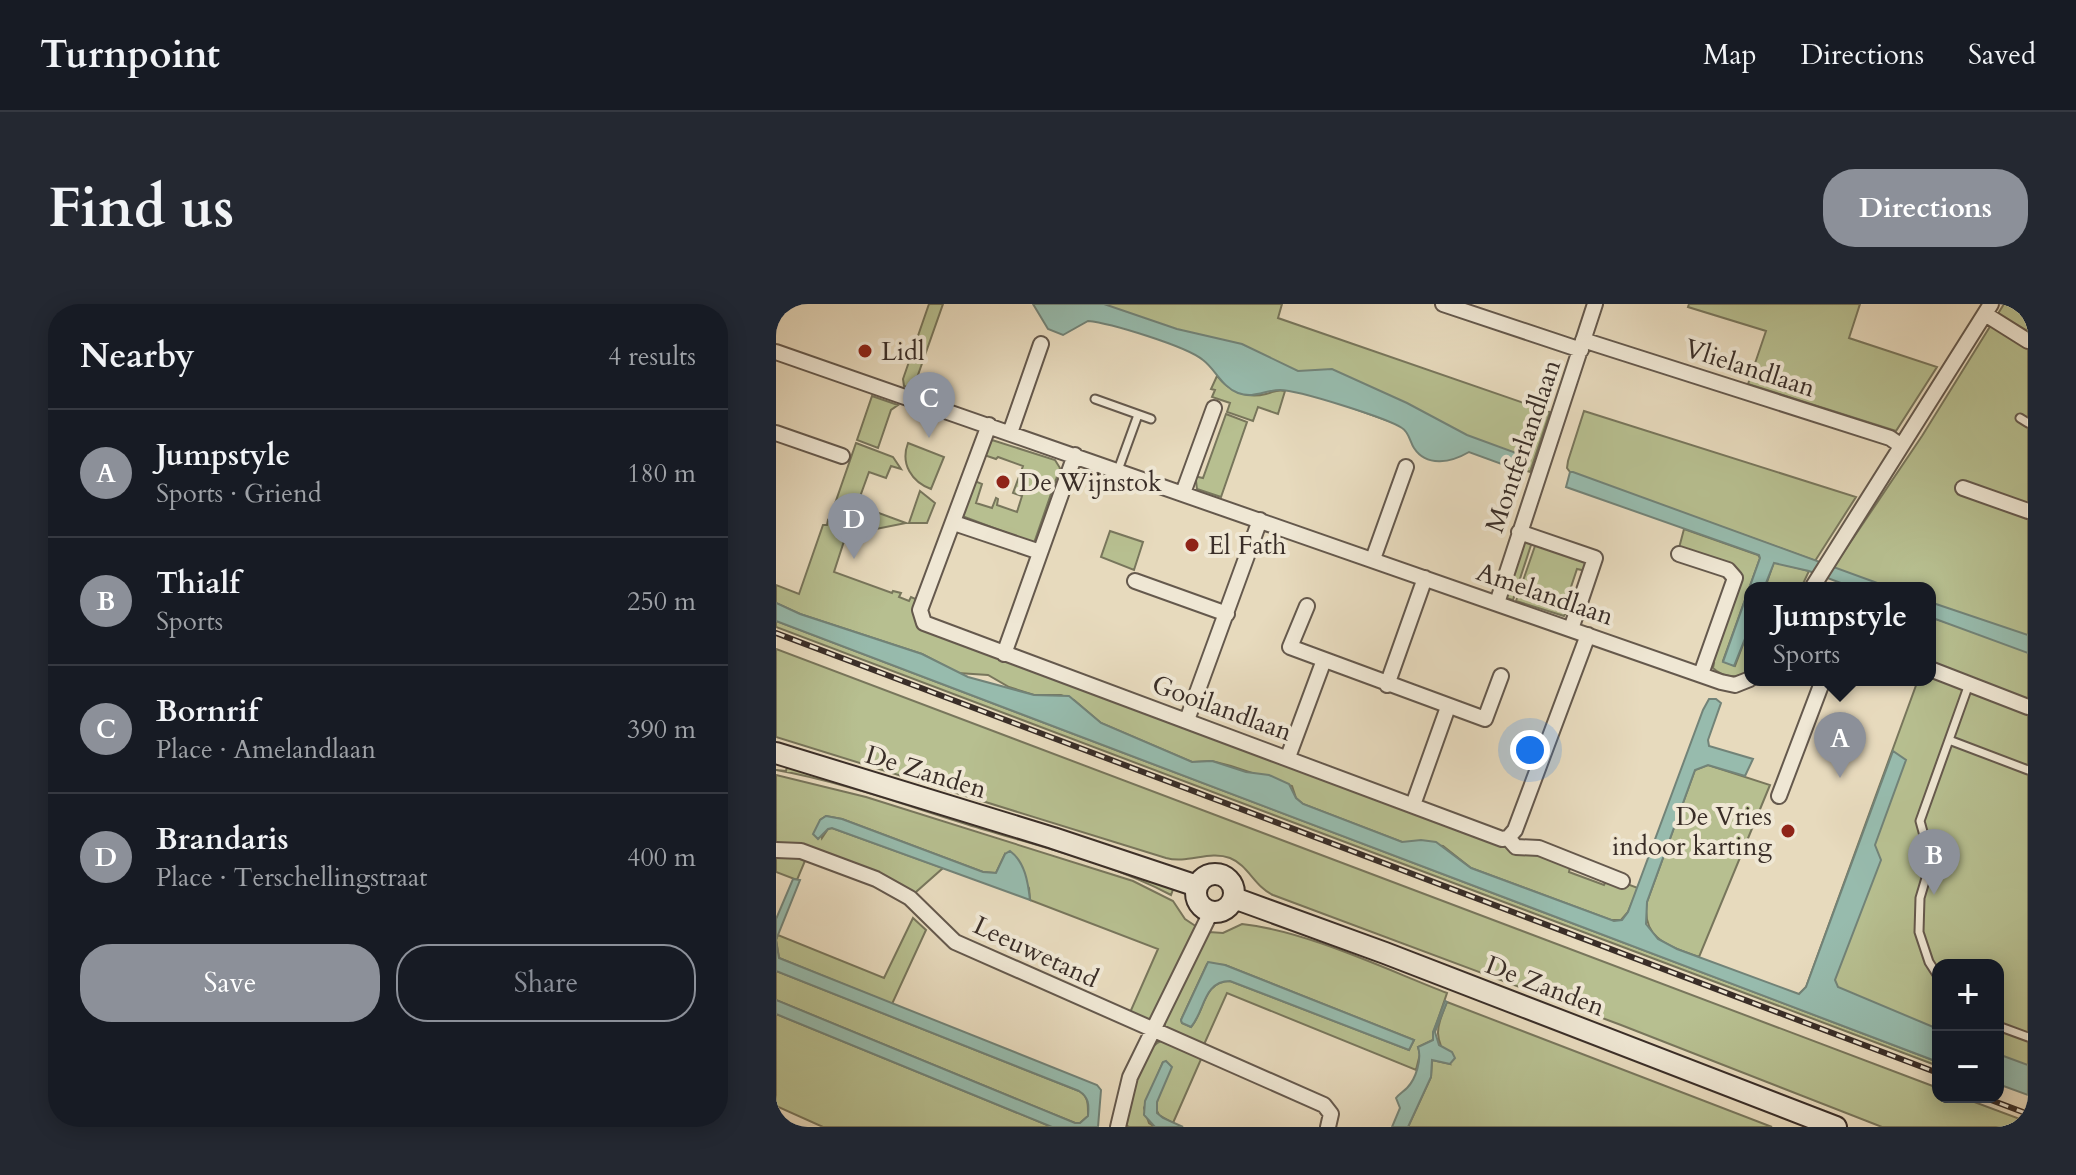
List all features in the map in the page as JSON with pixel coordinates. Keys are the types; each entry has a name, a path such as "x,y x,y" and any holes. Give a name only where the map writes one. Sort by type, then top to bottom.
{"main road":[{"name":"De Zanden","path":"776,753 1197,886"},
{"path":"1208,875 1221,875 1233,885 1234,898 1226,909 1211,912 1198,902 1197,886 1208,875"},
{"name":"De Zanden","path":"1234,898 1836,1127"}],"street":[{"name":"Vlielandlaan","path":"1443,304 1890,438 1900,445"},
{"name":"Montferlandlaan","path":"1497,603 1595,304"},
{"path":"1820,576 1988,309 2028,341"},
{"path":"1010,433 1041,344"},
{"name":"Amelandlaan","path":"776,352 1701,674 1735,685 1744,681"},
{"path":"1183,493 1214,408"},
{"path":"989,425 954,523 1040,552"},
{"path":"776,433 842,456"},
{"path":"1004,654 1075,455"},
{"path":"1373,559 1406,467"},
{"path":"1963,488 2028,511"},
{"path":"1187,720 1260,520"},
{"name":"Gooilandlaan","path":"954,523 920,610 926,625 1502,839 1508,838 1516,847 1539,848 1622,881"},
{"path":"1519,532 1595,558 1571,629"},
{"path":"1679,554 1728,570 1735,578 1701,674"},
{"path":"1387,685 1425,578"},
{"path":"1135,581 1227,614"},
{"path":"1307,606 1290,647 1387,685 1485,719 1501,676"},
{"path":"1508,838 1515,830 1588,635"},
{"path":"1288,757 1324,660"},
{"path":"1936,671 2028,707"},
{"path":"1779,796 1821,686"},
{"path":"1413,805 1448,707"},
{"name":"Leeuwetand","path":"776,850 801,851 876,879 910,898 955,942 1324,1105 1331,1114 1328,1127"},
{"path":"1118,1127 1128,1083 1211,912"}],"lane":[{"path":"1095,399 1151,419"},
{"path":"1118,470 1138,415"},
{"path":"2020,418 2028,423"},
{"path":"1932,967 1919,932 1920,898 1931,861 1920,821 1969,684"},
{"path":"1949,740 2028,770"},
{"path":"2004,1028 2028,1037"}],"shaded area":[{"path":"929,304 943,304 913,389 904,386 903,379"},
{"path":"1033,304 1104,304 1177,329 1242,344 1298,371 1332,369 1467,435 1519,454 1522,457 1518,470 1469,452 1448,460 1433,461 1419,454 1402,428 1323,399 1280,390 1249,395 1238,393 1194,354 1130,331 1088,321 1063,335 1048,329"},
{"path":"1063,304 1282,304 1278,318 1550,412 1530,472"},
{"path":"1689,304 1860,304 1849,338 1937,367 1896,431 1748,384 1766,331 1688,307"},
{"path":"2004,304 2028,304 2028,641 1936,608 1936,582 1866,582 1833,568 1922,436"},
{"path":"1217,376 1233,390 1245,394 1285,391 1278,414 1258,407 1253,421 1227,412 1230,403 1212,397 1215,390 1211,389"},
{"path":"872,396 898,405 891,410 878,448 857,440"},
{"path":"1584,411 1856,497 1815,561 1570,472 1568,461"},
{"path":"1226,414 1247,422 1221,497 1197,489 1196,481 1192,479 1194,476 1203,478"},
{"path":"992,440 1055,460 1060,468 1034,543 962,516 975,481 982,484 976,503 992,508 996,498 997,505 1017,512 1022,496 1013,493 1023,466 984,455"},
{"path":"856,443 893,457 901,469 891,466 886,478 869,472 857,505 906,523 866,531 830,518"},
{"path":"908,443 944,457 931,489 918,482 909,471 906,458"},
{"path":"1570,472 1573,472 1875,582 1838,582 1774,563 1766,582 1751,582 1759,555 1566,487"},
{"path":"920,491 935,503 927,523 909,523"},
{"path":"828,520 864,536 862,541 846,535 834,572 892,593 901,593 899,597 909,601 911,597 918,600 915,612 1571,863 1569,872 1604,885 1608,877 1638,888 1628,912 1621,920 1611,920 1471,868 1443,846 1402,842 1303,804 1296,798 1292,786 1212,761 1192,762 1101,723 1074,700 1061,695 1034,695 1009,687 988,675 958,673 922,654 800,614 776,603 776,585 799,594 823,525 827,525"},
{"path":"1684,529 1760,558 1751,582 1744,582 1744,603 1723,661 1735,666 1744,642 1744,673 1741,675 1721,674 1711,662 1739,582 1679,548"},
{"path":"1110,531 1143,542 1134,570 1101,557"},
{"path":"1532,542 1513,600 1506,598 1522,545"},
{"path":"1536,543 1584,561 1587,565 1586,571 1577,569 1565,605 1569,607 1564,616 1516,601"},
{"path":"1774,562 1809,571 1804,582 1767,582"},
{"path":"776,603 800,614 922,654 968,677 1034,695 1069,696 1101,723 1192,762 1212,761 1246,772 1269,775 1289,784 1303,804 1402,842 1436,842 1471,868 1614,921 1622,920 1628,912 1703,710 1709,699 1716,699 1721,703 1708,740 1709,746 1753,759 1745,776 1708,765 1695,770 1647,902 1646,924 1658,939 1677,949 1799,994 1806,987 1893,751 1906,760 1875,845 1881,860 1835,980 1838,987 1932,1026 1932,1060 776,621"},
{"path":"1744,603 1744,641 1734,666 1723,662"},
{"path":"1936,604 2028,635 2028,653 1936,619"},
{"path":"1936,619 2028,649 2028,1076 2004,1068 2004,959 1932,959 1932,1042 1799,994 1806,987 1916,686 1936,686"},
{"path":"776,621 1932,1060 1932,1064 776,627"},
{"path":"776,649 1932,1086 1932,1103 1977,1103 2028,1122 2028,1127 1882,1127 1621,1025 1273,895 1230,858 1214,855 1166,858 776,737"},
{"path":"1708,765 1770,785 1699,957 1660,939 1648,925 1646,915 1647,902 1695,770"},
{"path":"787,767 824,774 1175,884 1171,895 1075,856 852,788 776,770 786,771"},
{"path":"776,775 866,797 1133,881 1173,901 1185,919 1197,927 1155,1018 1148,1022 1128,1017 1158,949 1030,900 1029,888 1005,854 996,873 983,872 842,819 826,816 820,820 822,838 832,828 943,868 908,899 903,893 776,848"},
{"path":"826,816 842,819 983,872 996,873 1005,854 1010,851 1027,879 1030,900 832,828 818,839 813,834 820,820"},
{"path":"807,856 797,880 776,872 776,858"},
{"path":"793,879 800,880 776,940 776,919"},
{"path":"913,918 926,930 892,1004 779,958 778,935 884,978"},
{"path":"1242,924 1293,934 1447,993 1433,1040 1418,1047 1420,1054 1416,1070 1227,993 1202,1049 1165,1028 1165,1019 1209,932 1223,933","holes":["1207,964 1225,965 1414,1040 1409,1050 1230,981 1221,982 1209,991 1191,1027 1182,1023"]},
{"path":"776,940 779,958 1097,1085 1101,1090 1098,1127 1052,1127 776,1014 776,1000 1075,1123 1088,1116 1088,1102 1079,1091 776,971"},
{"path":"1208,962 1225,965 1414,1040 1409,1050 1230,981 1221,982 1209,991 1191,1027 1181,1020"},
{"path":"776,971 1079,1091 1086,1099 1088,1116 1075,1123 776,1000"},
{"path":"1445,1001 1435,1032 1439,1045 1452,1052 1455,1058 1450,1064 1432,1060 1431,1077 1408,1127 1392,1127 1400,1108 1396,1098 1413,1079 1419,1063 1418,1047 1433,1040 1433,1032"},
{"path":"1447,1002 1772,1127 1408,1127 1431,1077 1432,1060 1450,1064 1438,1033"},
{"path":"776,1014 1052,1127 823,1127 776,1106"},
{"path":"1161,1041 1202,1057 1173,1123 1159,1115 1156,1109 1163,1062 1144,1108 1149,1123 1155,1127 1129,1127 1123,1124 1135,1078 1146,1055"},
{"path":"2004,1056 2028,1065 2028,1095 2004,1086"},
{"path":"1166,1061 1172,1067 1157,1102 1157,1113 1183,1127 1155,1127 1144,1115 1145,1101"}],"railway":[{"path":"776,633 1932,1071"},
{"path":"1999,1103 2028,1114"}],"place":[{"name":"Lidl","path":"865,351"},
{"name":"Bornrif","path":"929,438"},
{"name":"De Wijnstok","path":"1003,482"},
{"name":"El Fath","path":"1192,545"},
{"name":"Brandaris","path":"854,559"},
{"name":"Jumpstyle","path":"1840,778"},
{"name":"De Vries indoor karting","path":"1788,831"},
{"name":"Thialf","path":"1934,895"}]}
